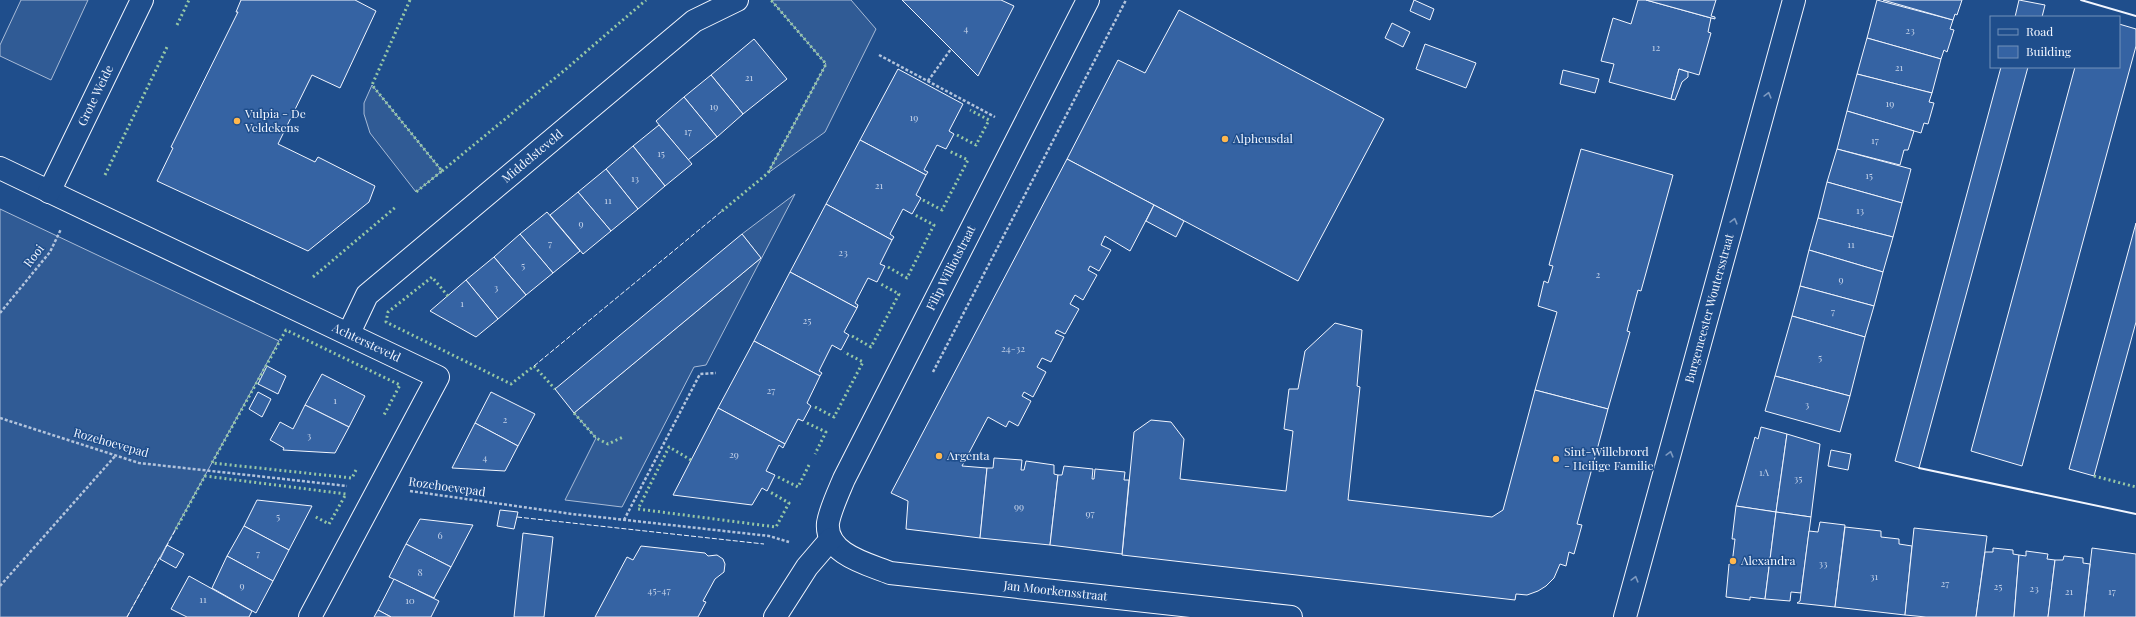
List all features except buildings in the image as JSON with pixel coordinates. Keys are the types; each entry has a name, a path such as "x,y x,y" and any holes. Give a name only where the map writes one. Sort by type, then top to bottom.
{"street":[{"name":"Grote Weide","path":"49,192 142,0"},
{"name":"Middelsteveld","path":"349,332 367,295 694,21 737,0"},
{"name":"Filip Williotstraat","path":"831,539 828,523 844,479 1088,0"},
{"name":"Burgemeester Woutersstraat","path":"1625,617 1794,0"},
{"name":"Achtersteveld","path":"0,168 349,332 438,376 310,617"},
{"path":"775,617 807,567 831,539"},
{"name":"Jan Moorkensstraat","path":"831,539 844,554 890,573 1291,617"}],"path":[{"path":"933,373 1126,0"},
{"path":"928,81 951,49"},
{"path":"879,55 1050,146"},
{"name":"Rooi","path":"0,313 50,252 73,203"},
{"path":"624,520 700,374 716,373"},
{"name":"Rozehoevepad","path":"0,418 139,463 354,487 370,473 378,489"},
{"path":"0,586 116,455"},
{"name":"Rozehoevepad","path":"408,491 624,520 769,536 794,544 831,539"}],"shaded area":[{"path":"21,0 88,0 51,80 0,56 0,45"},
{"path":"771,0 851,0 876,29 825,132 768,173 826,64"},
{"path":"372,85 442,171 416,192 370,133 364,114 364,103"},
{"path":"795,194 706,365 694,367 622,507 565,500 596,438 574,413 761,258 742,234"},
{"path":"0,209 279,341 127,617 0,617"}],"hedge":[{"path":"177,25 189,0"},
{"path":"410,0 372,85 442,171 416,192"},
{"path":"442,171 566,69 646,0"},
{"path":"722,211 768,173 826,64 771,0"},
{"path":"105,175 168,45"},
{"path":"957,135 976,145 989,120 970,110"},
{"path":"923,200 942,210 968,160 949,151"},
{"path":"313,277 397,206"},
{"path":"888,267 907,278 934,225 915,215"},
{"path":"448,296 432,277 388,312 386,322 511,384 534,366 555,389"},
{"path":"852,336 871,347 899,294 879,283"},
{"path":"356,470 352,478 212,463 286,330 400,385 384,415"},
{"path":"815,407 834,417 863,362 844,352"},
{"path":"574,413 596,438 608,444 623,437"},
{"path":"807,423 826,432 815,454"},
{"path":"691,460 669,447 638,509 776,527 789,503 770,492"},
{"path":"778,477 798,487 809,465"},
{"path":"176,529 205,476 346,494 329,524 314,516"},
{"path":"2094,476 2136,487"}],"fence":[{"path":"534,366 722,211"},
{"path":"517,517 764,544"},
{"path":"166,547 176,529"},
{"path":"127,617 160,557"}],"wall":[{"path":"2081,0 2136,16"},
{"path":"1919,468 2136,514"}],"place":[{"name":"Vulpia - De Veldekens","path":"237,121"},
{"name":"Alpheusdal","path":"1225,139"},
{"name":"Argenta","path":"939,456"},
{"name":"Sint-Willebrord - Heilige Familie","path":"1556,459"},
{"name":"Alexandra","path":"1733,561"}]}
